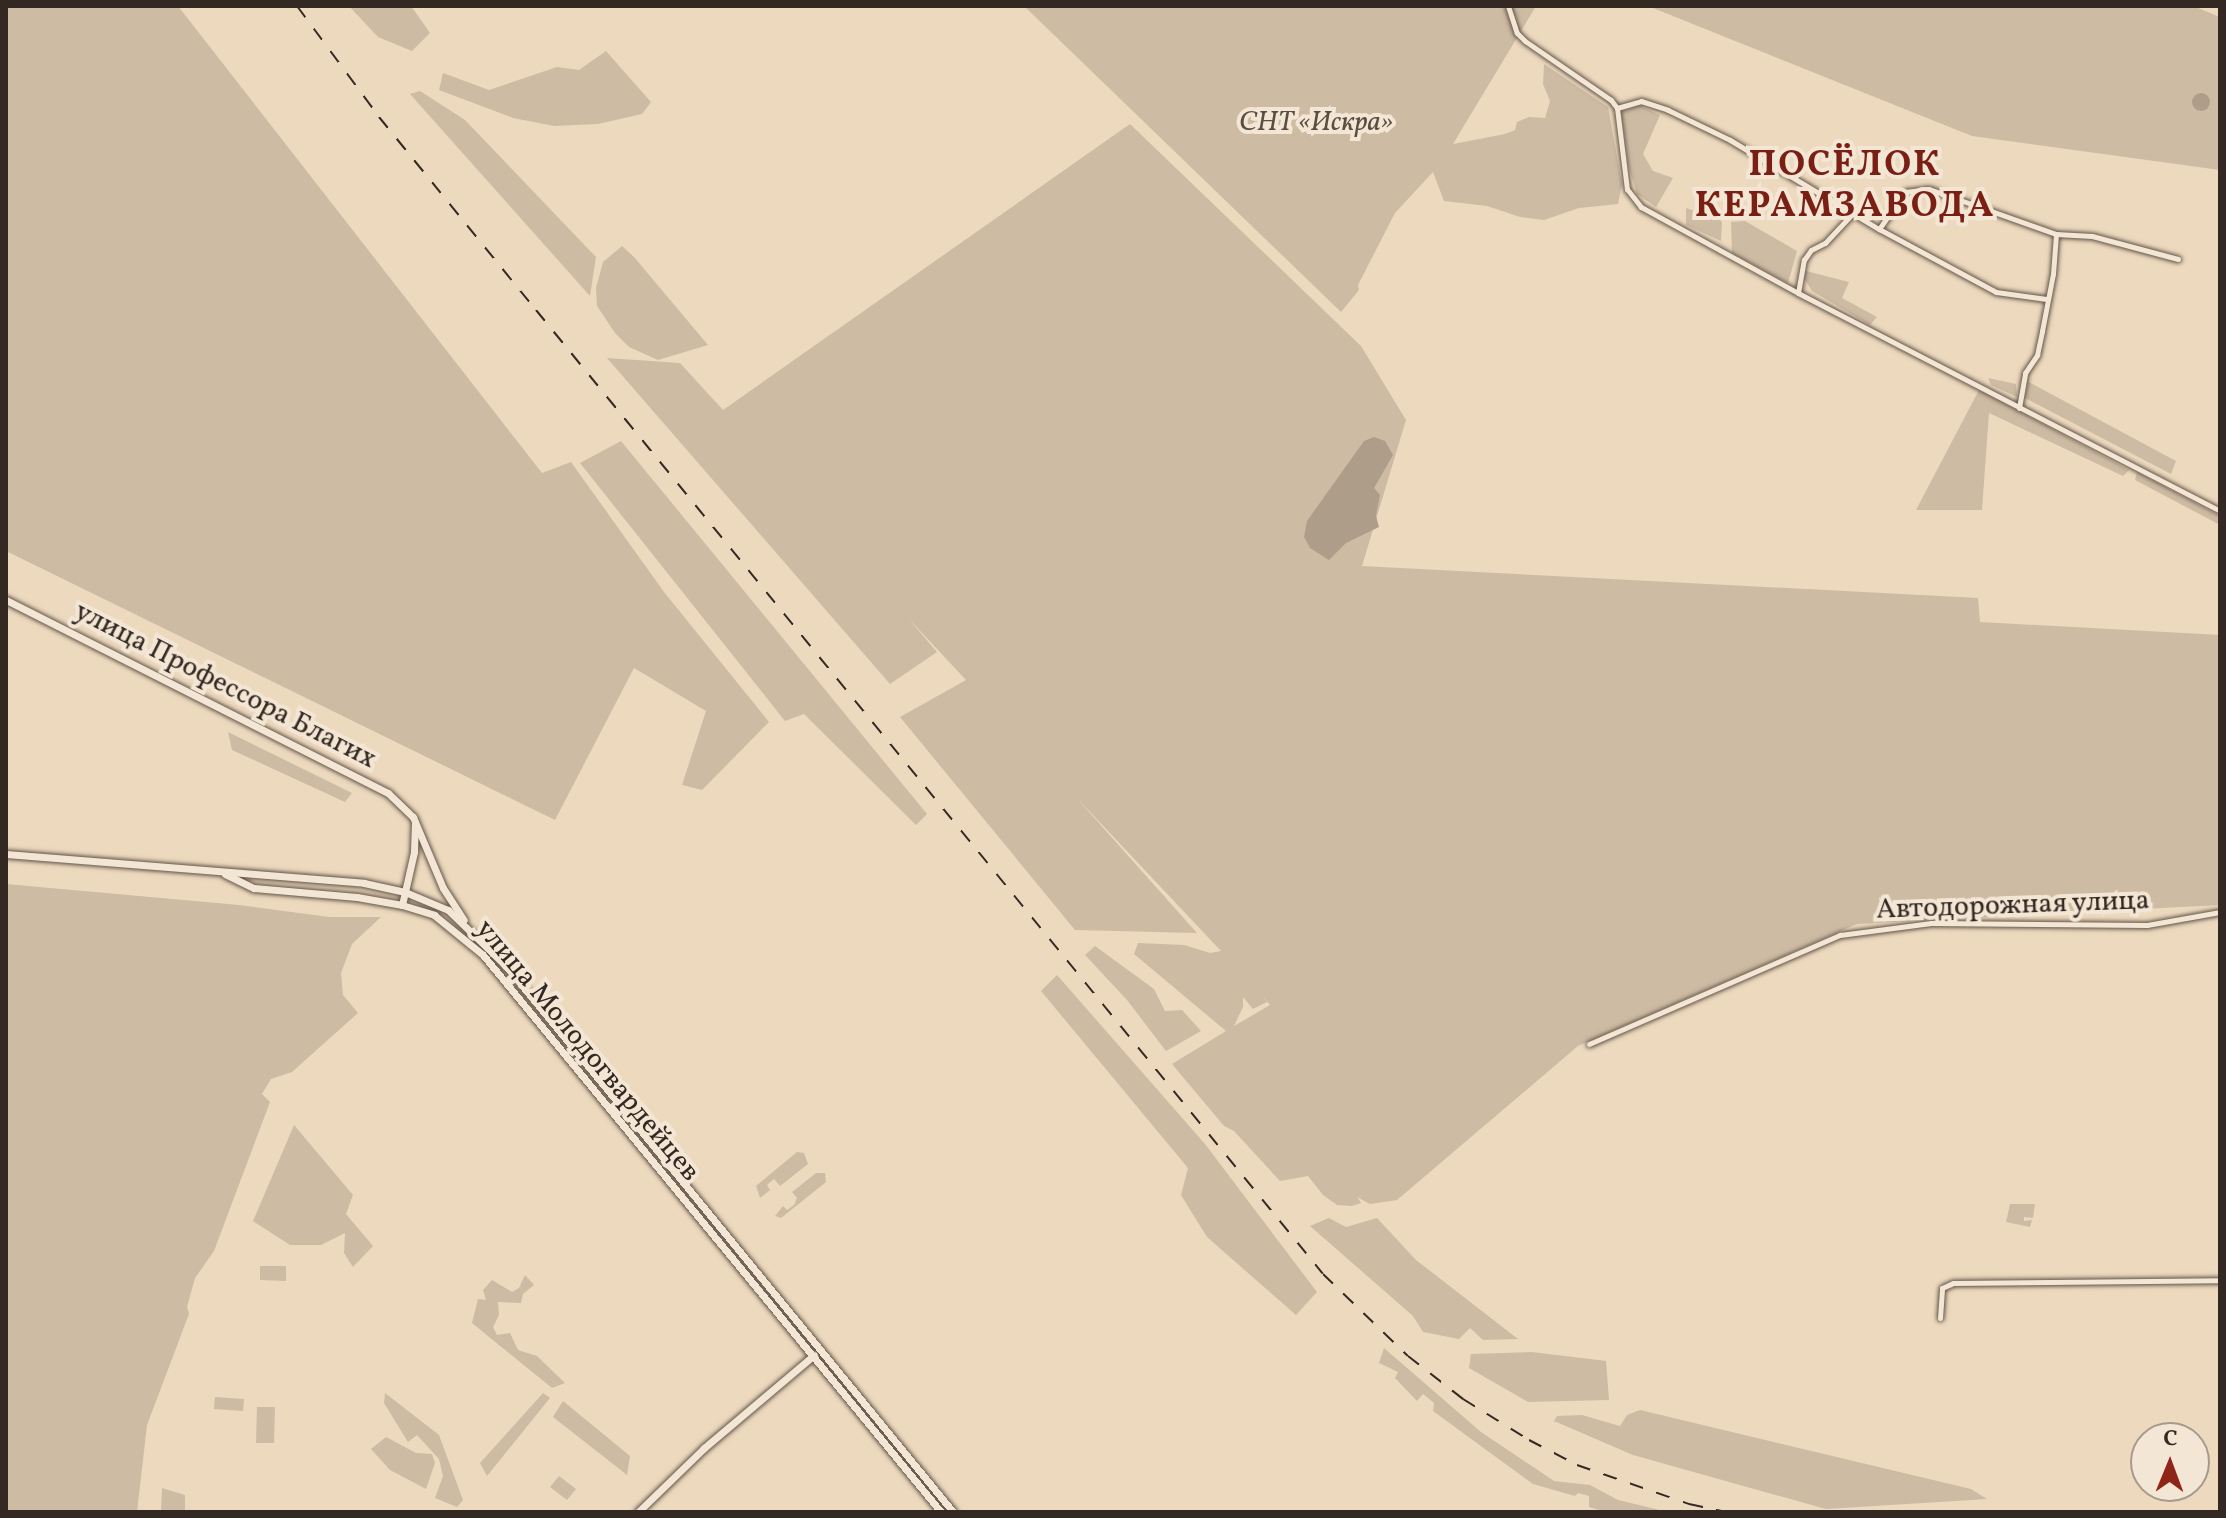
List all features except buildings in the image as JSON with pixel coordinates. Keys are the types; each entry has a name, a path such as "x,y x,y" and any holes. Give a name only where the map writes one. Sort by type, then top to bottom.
{"main road":[{"name":"улица Профессора Благих","path":"6,600 370,783 398,800 415,822 443,888 470,929"},
{"path":"402,905 414,852 415,822"},
{"path":"6,854 219,871"},
{"name":"улица Молодогвардейцев","path":"219,871 364,883 405,892 437,904 470,929 506,966 707,1220 953,1512"},
{"name":"улица Молодогвардейцев","path":"219,871 254,888 357,897 402,905 434,915 483,955 640,1137"},
{"path":"638,1512 704,1448 817,1353"},
{"name":"улица Молодогвардейцев","path":"817,1353 939,1511"},
{"path":"939,1511 946,1503"}],"street":[{"path":"1508,6 1517,33 1525,41 1617,108 1627,189 1634,201 1798,293 2220,511"},
{"path":"1617,108 1641,101 1668,110 1730,140 1879,229 1996,292 2047,299"},
{"path":"1879,229 1905,192 1917,188 1973,203 2056,234 2092,236 2178,259"},
{"path":"1798,293 1804,260 1854,212"},
{"path":"2019,408 2025,373 2037,355 2053,274 2056,234"},
{"name":"Автодорожная улица","path":"1589,1044 1840,935 1931,923 2147,925 2220,912"},
{"path":"1940,1318 1942,1288 1953,1283 2220,1280"}],"green space":[{"path":"6,6 178,6 542,473 571,462 664,592 769,722 702,790 682,785 706,711 634,668 555,820 6,551"},
{"path":"349,6 411,6 430,33 412,51 378,37"},
{"name":"СНТ «Искра»","path":"1024,6 1536,6 1453,144 1505,134 1515,130 1517,122 1529,117 1545,118 1550,101 1543,84 1544,64 1608,107 1622,184 1618,204 1579,208 1544,220 1520,217 1487,206 1444,201 1433,172 1395,213 1358,285 1359,290 1341,312"},
{"path":"1648,6 2193,6 2220,17 2220,170 1972,136"},
{"path":"606,51 651,102 642,114 598,124 554,126 513,118 439,90 443,73 489,90 557,67 579,70"},
{"path":"420,91 465,120 596,257 590,296 410,94"},
{"path":"1639,105 1660,115 1643,154 1653,171 1673,178 1656,207 1637,194 1629,168 1621,112"},
{"path":"1130,124 1361,346 1406,420 1362,566 1978,598 1980,622 2220,635 2220,905 1857,924 1578,1046 1397,1200 1370,1204 1357,1197 1361,1203 1337,1205 1323,1195 1308,1176 1280,1181 1234,1131 1224,1126 1172,1064 1226,1031 1134,954 1138,943 1184,945 1210,953 1221,951 1074,795 1197,933 1075,930 900,717 966,680 908,618 937,652 890,684 607,358 680,363 723,410","holes":["1261,994 1270,1005 1234,1026 1243,1007 1243,997 1253,1009 1267,1002"]},
{"path":"1686,208 1704,214 1716,211 1722,223 1721,241 1686,225"},
{"path":"1745,221 1797,251 1788,283 1732,253 1731,222"},
{"path":"622,246 708,345 658,360 629,347 615,333 597,306 596,288 603,262"},
{"path":"1806,271 1849,282 1842,298 1877,317 1870,325 1812,291 1804,278"},
{"path":"1988,378 2016,384 2017,397 1991,385"},
{"path":"2027,381 2176,461 2171,474 2025,398"},
{"path":"1979,390 2129,470 2123,476 1989,413 1982,510 1916,510"},
{"path":"621,441 927,814 916,825 804,714 785,721 580,463"},
{"path":"2137,472 2220,516 2220,525 2135,480"},
{"path":"228,732 352,793 345,802 232,750"},
{"path":"6,884 239,905 329,917 381,917 352,944 341,973 343,995 358,1013 292,1072 271,1079 262,1094 270,1102 214,1251 195,1278 187,1307 189,1314 147,1425 137,1512 6,1512"},
{"path":"1095,946 1154,989 1165,1011 1182,1010 1201,1031 1166,1051 1127,1000 1085,955"},
{"path":"1057,975 1205,1144 1317,1292 1296,1315 1207,1237 1181,1195 1188,1168 1041,991"},
{"path":"294,1125 353,1195 346,1214 373,1246 353,1267 344,1253 345,1233 321,1245 290,1245 253,1221"},
{"path":"797,1152 804,1153 808,1164 780,1186 774,1179 767,1185 770,1190 760,1198 756,1186"},
{"path":"816,1173 825,1173 826,1182 781,1218 775,1216 783,1206 787,1210 794,1205 797,1198 792,1192"},
{"path":"2010,1204 2035,1204 2033,1218 2024,1217 2024,1221 2032,1220 2030,1227 2006,1222"},
{"path":"1329,1218 1346,1227 1377,1218 1416,1260 1518,1339 1483,1340 1470,1328 1459,1339 1423,1332 1413,1316 1310,1226"},
{"path":"260,1266 286,1266 286,1281 260,1280"},
{"path":"525,1275 534,1285 523,1294 521,1303 498,1302 499,1315 493,1327 497,1335 510,1333 518,1350 537,1356 565,1383 552,1388 472,1323 478,1299 486,1300 483,1290 492,1280 512,1292 519,1288"},
{"path":"1384,1348 1481,1432 1554,1481 1590,1485 1618,1500 1668,1512 1606,1512 1589,1507 1589,1496 1578,1493 1575,1496 1533,1484 1433,1411 1434,1403 1423,1394 1417,1401 1395,1378 1398,1372 1379,1363"},
{"path":"1532,1352 1606,1361 1609,1400 1528,1402 1469,1368 1471,1354"},
{"path":"385,1393 439,1435 463,1500 457,1507 435,1498 443,1476 439,1459 417,1435 408,1442 384,1403"},
{"path":"543,1393 550,1398 487,1476 480,1463"},
{"path":"215,1397 244,1399 243,1411 214,1409"},
{"path":"563,1401 630,1456 627,1475 553,1417"},
{"path":"257,1407 275,1407 274,1443 256,1443"},
{"path":"1640,1410 1971,1489 1987,1499 1826,1509 1633,1455 1554,1421 1557,1416 1582,1415 1620,1426 1627,1415"},
{"path":"386,1437 416,1453 432,1454 435,1463 426,1489 390,1470 371,1449"},
{"path":"559,1476 576,1489 567,1500 550,1487"},
{"path":"162,1488 185,1495 185,1512 161,1512"}],"shaded area":[{"path":"2197,93 2205,93 2210,102 2208,109 2197,111 2192,106 2192,98"},
{"path":"1374,437 1385,441 1393,455 1374,488 1380,495 1376,516 1379,527 1346,543 1329,560 1310,548 1304,537 1307,521 1364,441"}],"railway":[{"path":"297,6 379,117 1323,1274 1408,1356 1463,1399 1529,1440 1577,1465 1689,1504 1726,1512"}],"district":[{"name":"ПОСЁЛОК КЕРАМЗАВОДА","path":"1845,186"}]}
